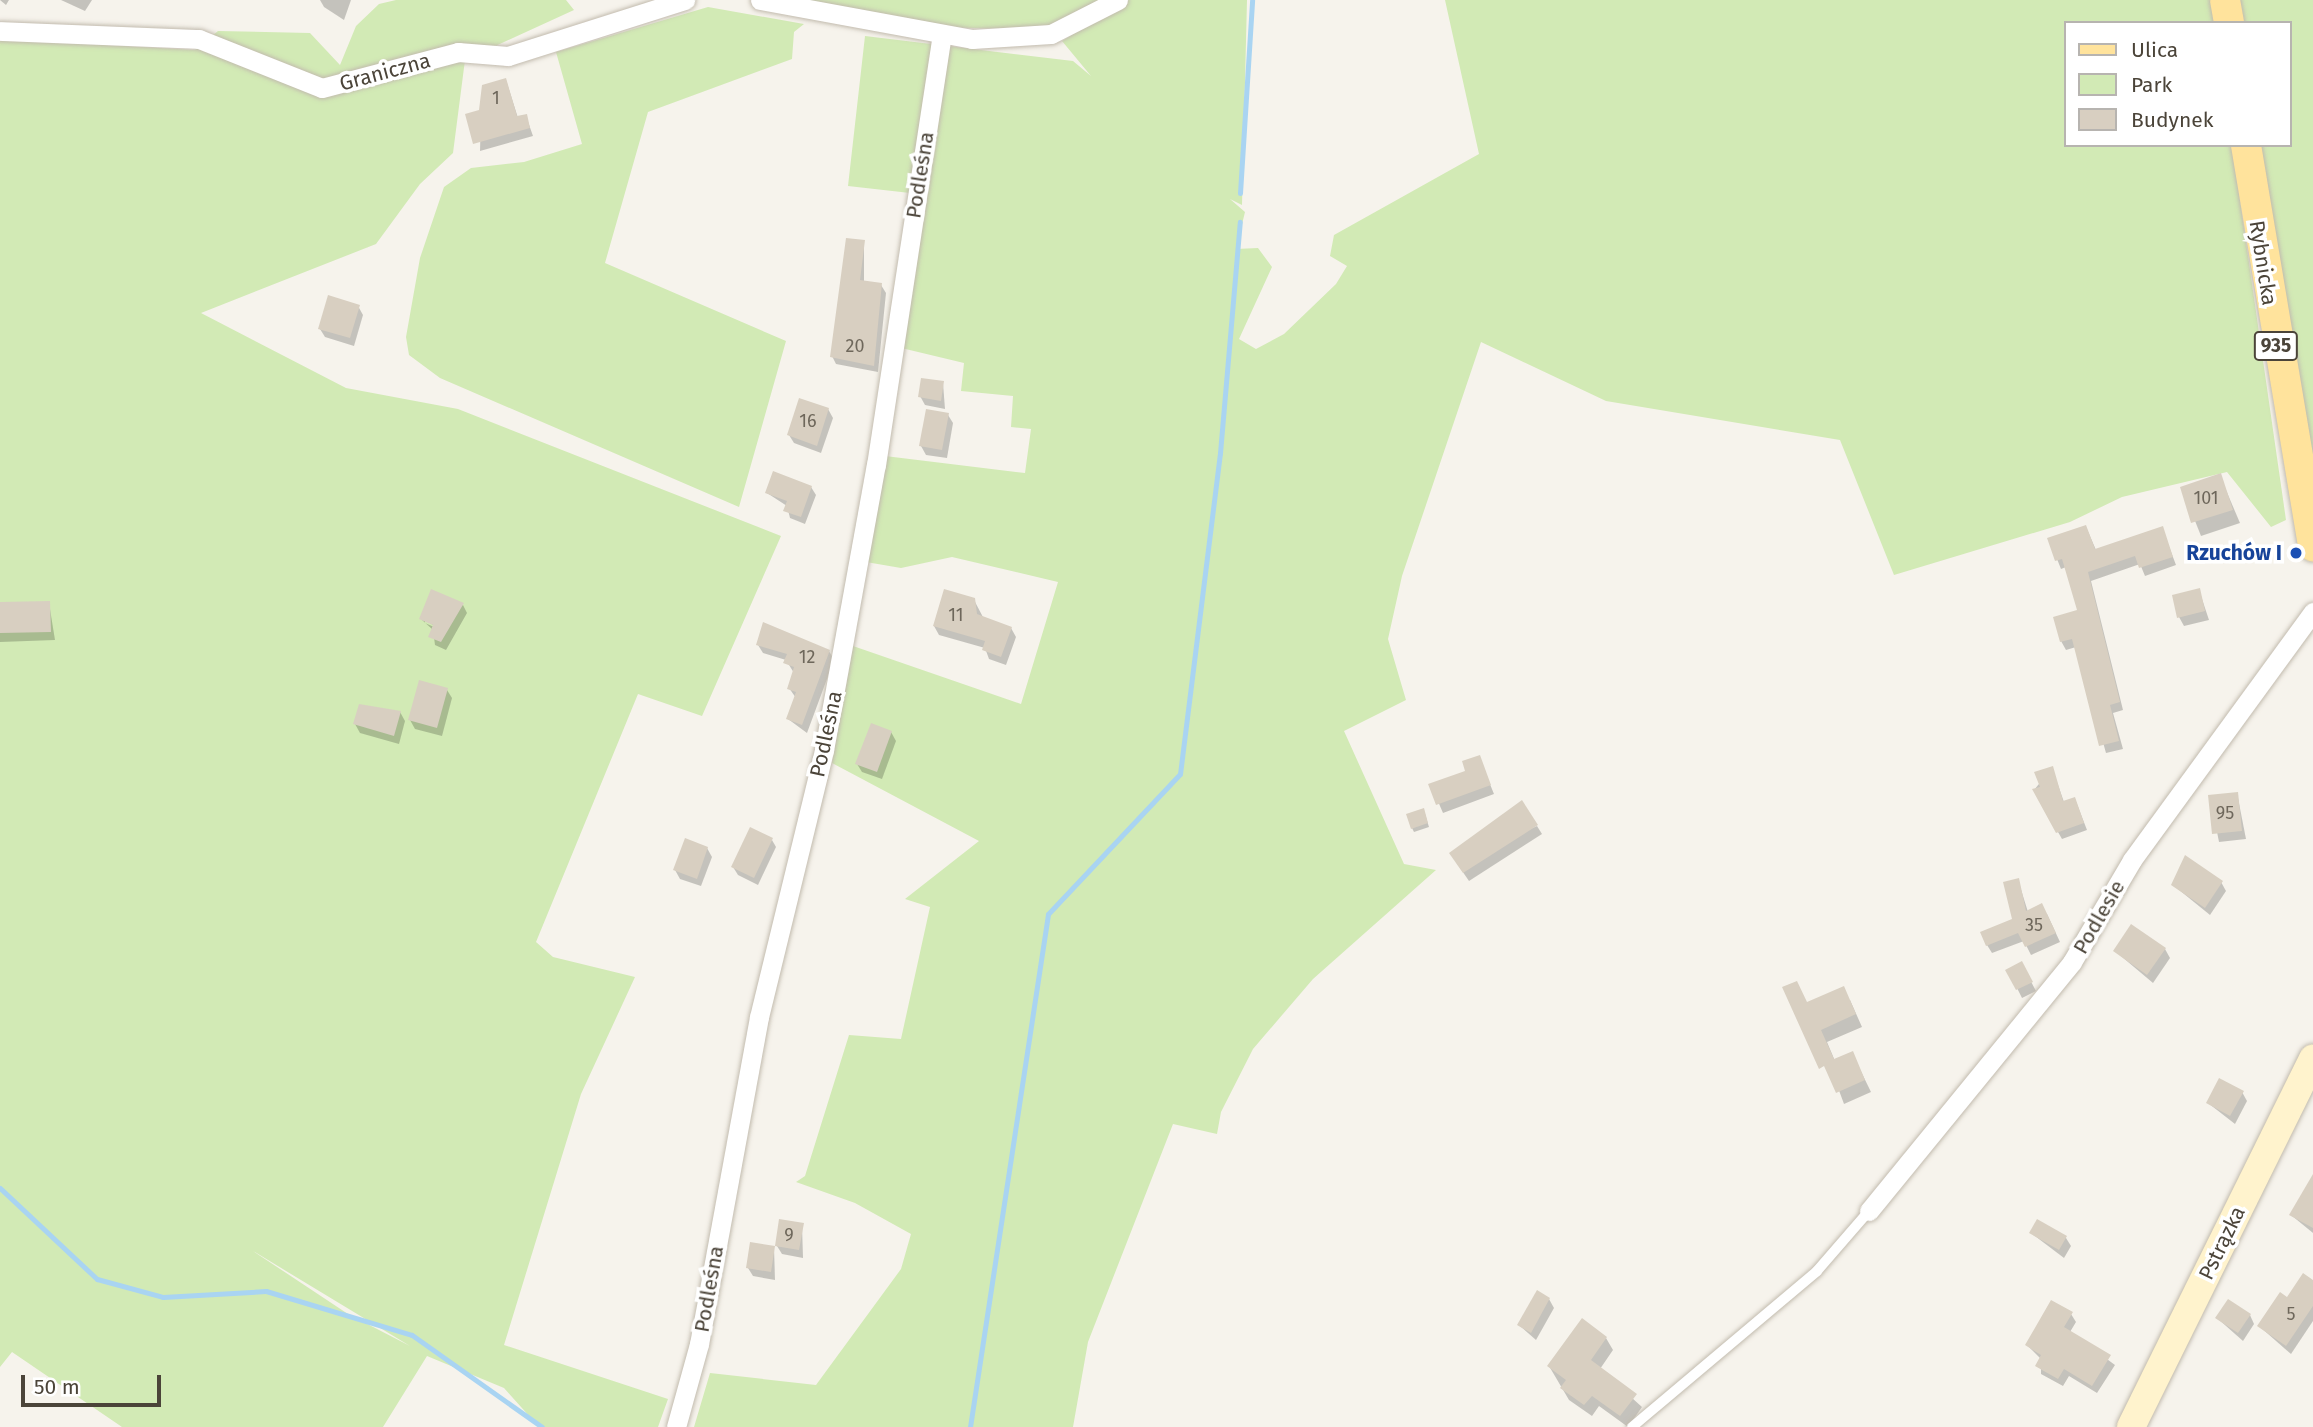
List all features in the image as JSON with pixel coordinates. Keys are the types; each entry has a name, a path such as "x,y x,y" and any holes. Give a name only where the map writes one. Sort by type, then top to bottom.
{"main road":[{"path":"2225,0 2229,21"},
{"name":"Rybnicka","path":"2246,147 2313,545"},
{"name":"Pstrązka","path":"2131,1427 2313,1059"}],"street":[{"name":"Graniczna","path":"0,31 199,39 323,89 458,52 508,56 685,0"},
{"path":"760,0 942,35 1051,34 1118,0"},
{"name":"Podleśna","path":"676,1427 699,1344 759,1017 824,750 876,465 942,35"},
{"name":"Podlesie","path":"1869,1211 2072,962 2132,860 2313,612"}],"lane":[{"path":"1632,1427 1817,1270 1869,1211"}],"green space":[{"path":"396,0 566,0 574,10 465,60 453,153 420,184 376,244 201,313 346,388 458,409 781,536 702,716 638,694 536,942 553,957 635,977 581,1094 504,1345 668,1399 658,1427 539,1427 504,1388 427,1356 383,1427 122,1427 12,1352 0,1367 0,39 195,50 218,31 310,33 340,65 356,26 379,4","holes":["253,1251 410,1346 348,1314"]},
{"path":"807,0 1112,0 1083,22 1010,29 935,27"},
{"path":"1129,0 1247,0 1242,205 1230,199 1245,212 1236,249 1258,248 1272,267 1239,339 1256,349 1284,334 1336,284 1347,266 1330,256 1334,235 1479,154 1445,0 2212,0 2215,21 2064,21 2064,147 2232,147 2286,520 2271,527 2227,472 2122,497 2070,522 1894,575 1840,440 1606,401 1481,342 1402,576 1388,639 1406,700 1344,731 1404,864 1436,870 1313,979 1253,1049 1221,1112 1217,1134 1173,1124 1088,1342 1073,1427 694,1427 710,1373 816,1385 901,1269 911,1234 855,1203 796,1182 805,1176 849,1035 901,1039 930,907 905,899 979,841 832,763 853,646 1021,704 1058,582 952,557 901,568 866,562 885,456 1025,473 1031,429 1011,427 1013,396 961,391 964,363 893,346 910,193 848,186 865,36 1073,61 1091,76 1062,41"},
{"path":"2236,0 2313,0 2313,466 2257,147 2292,147 2292,21 2239,21"},
{"path":"708,7 804,24 794,32 792,59 648,112 605,263 786,341 739,507 440,378 409,355 406,337 420,258 444,187 471,168 524,162 582,144 556,52"}],"building":[{"path":"506,78 517,116 527,114 530,128 473,144 465,114 479,110 482,85"},
{"path":"846,238 865,240 860,280 882,283 874,366 830,357"},
{"path":"328,295 360,305 350,338 318,329"},
{"path":"921,378 944,381 941,401 918,397"},
{"path":"799,398 829,408 817,446 787,435"},
{"path":"926,409 949,413 942,450 919,446"},
{"path":"773,471 812,486 801,517 783,511 787,501 765,493"},
{"path":"2221,473 2233,510 2191,523 2180,487"},
{"path":"2086,525 2095,549 2163,526 2173,557 2139,568 2135,556 2088,572 2120,702 2110,705 2119,741 2099,746 2072,639 2060,642 2053,617 2077,610 2062,559 2055,561 2047,538"},
{"path":"2200,588 2205,611 2177,618 2172,595"},
{"path":"431,589 464,603 441,642 428,637 433,625 419,619"},
{"path":"944,589 975,598 977,614 1012,627 1001,657 982,650 985,641 933,626"},
{"path":"50,601 51,632 0,633 0,602"},
{"path":"763,622 830,650 802,725 786,719 796,692 787,689 794,667 783,663 787,654 756,645"},
{"path":"419,680 448,688 437,728 408,720"},
{"path":"359,704 401,711 394,736 353,724"},
{"path":"871,723 892,731 877,772 855,764"},
{"path":"1480,755 1491,785 1436,805 1428,784 1465,771 1462,761"},
{"path":"2053,766 2063,801 2075,797 2084,823 2056,833 2032,789 2040,787 2034,772"},
{"path":"2238,792 2242,831 2212,834 2208,795"},
{"path":"1522,800 1538,825 1463,873 1449,853"},
{"path":"1424,808 1428,823 1411,829 1406,814"},
{"path":"750,827 773,838 754,878 731,867"},
{"path":"685,838 708,847 697,879 673,870"},
{"path":"2185,855 2223,881 2205,908 2171,885"},
{"path":"2019,878 2026,911 2042,903 2056,933 2025,947 2018,933 1986,946 1980,932 2012,919 2003,882"},
{"path":"2131,924 2166,948 2147,975 2113,951"},
{"path":"2022,961 2033,982 2016,990 2005,970"},
{"path":"1797,981 1807,1002 1844,986 1856,1014 1821,1030 1834,1059 1853,1051 1865,1080 1836,1093 1824,1066 1819,1069 1782,987"},
{"path":"2219,1078 2244,1091 2230,1116 2206,1103"},
{"path":"2313,1174 2313,1228 2289,1215"},
{"path":"779,1219 804,1223 799,1250 775,1246"},
{"path":"2037,1219 2067,1236 2059,1250 2029,1233"},
{"path":"750,1242 775,1246 771,1272 746,1268"},
{"path":"2303,1273 2313,1280 2313,1306 2286,1346 2257,1326 2280,1292 2287,1297"},
{"path":"1537,1290 1550,1298 1531,1333 1517,1325"},
{"path":"2228,1299 2251,1314 2238,1333 2215,1318"},
{"path":"2051,1300 2073,1312 2064,1327 2111,1355 2092,1386 2064,1369 2058,1379 2035,1366 2041,1355 2025,1345"},
{"path":"1582,1318 1607,1337 1591,1360 1637,1394 1620,1416 1592,1396 1584,1405 1560,1388 1566,1380 1547,1366"}],"waterway":[{"path":"1240,193 1252,0"},
{"path":"970,1427 1048,914 1180,774 1220,453 1240,222"},
{"path":"0,1188 97,1279 163,1297 266,1291 412,1335 542,1427"}],"place":[{"name":"Rzuchów I","path":"2296,553"}]}
